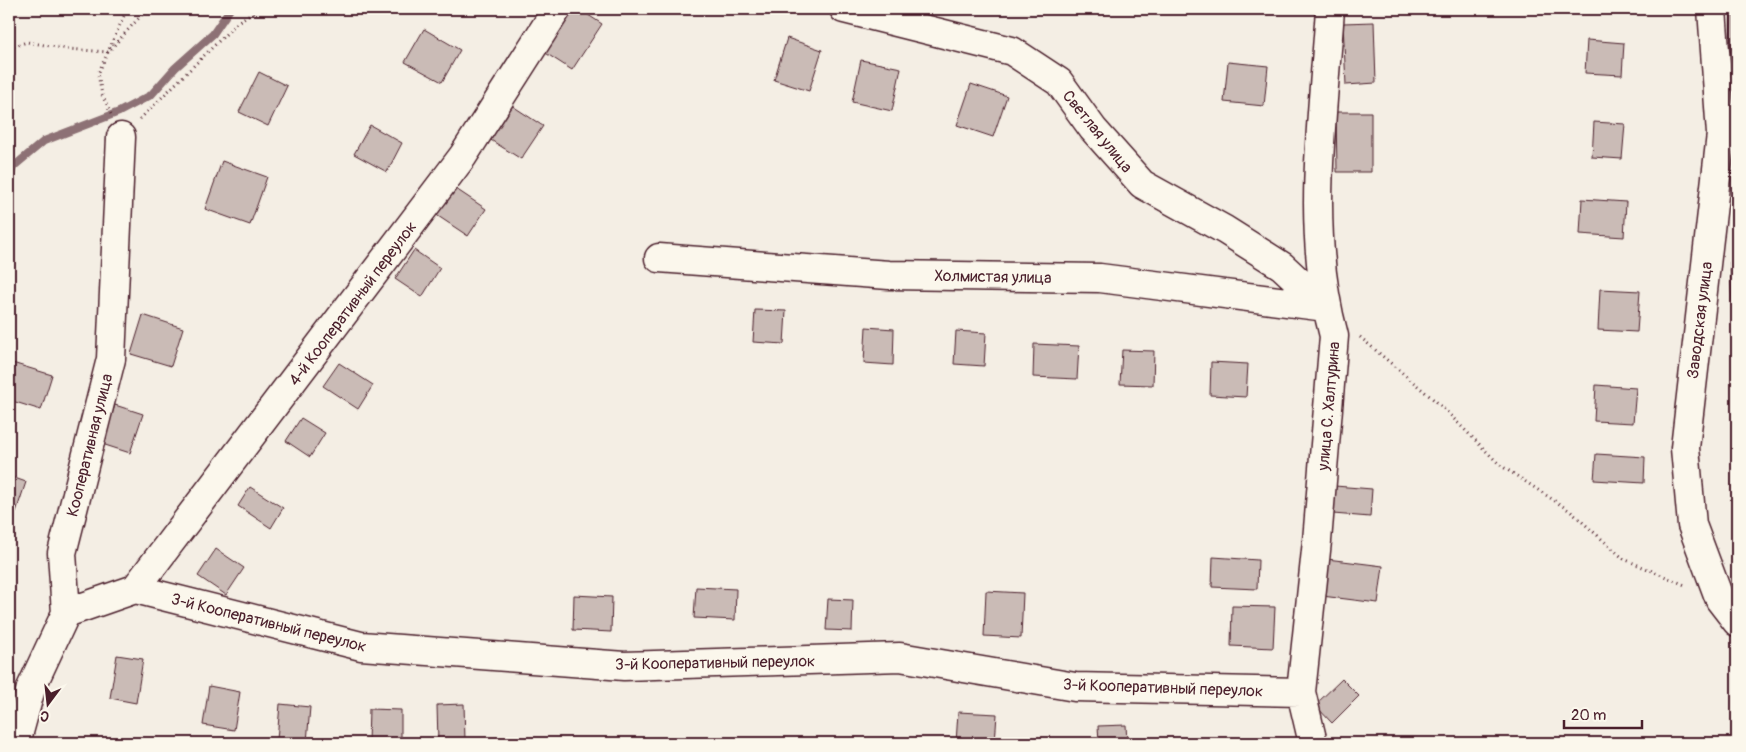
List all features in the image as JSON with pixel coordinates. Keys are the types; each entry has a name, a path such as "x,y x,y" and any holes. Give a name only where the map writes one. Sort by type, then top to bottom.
{"street":[{"name":"4-й Кооперативный переулок","path":"135,588 464,156 557,9"},
{"name":"Светлая улица","path":"844,9 1012,51 1059,82 1093,129 1142,184 1225,230 1282,266 1326,307"},
{"name":"улица С. Халтурина","path":"1313,743 1301,692 1317,541 1334,336 1326,307 1317,210 1330,9"},
{"name":"Заводская улица","path":"1712,9 1721,134 1685,448 1692,525 1720,600 1737,622"},
{"name":"Кооперативная улица","path":"16,743 31,688 66,613 62,553 111,359 121,137"},
{"name":"Холмистая улица","path":"659,258 889,275 1100,278 1326,307"},
{"path":"66,613 135,588"},
{"name":"3-й Кооперативный переулок","path":"135,588 361,646 624,666 900,657 1074,686 1301,692"}],"path":[{"path":"127,9 98,74 102,95 121,137 239,21 258,9"},
{"path":"108,52 147,9"},
{"path":"9,48 27,42 68,49 108,52"},
{"path":"1356,334 1440,404 1500,465 1570,512 1624,559 1720,600"}],"building":[{"path":"572,9 579,9 602,24 572,70 544,52"},
{"path":"1731,11 1737,12 1737,52 1730,52"},
{"path":"1374,22 1376,83 1346,85 1343,23"},
{"path":"424,29 460,50 442,82 405,62"},
{"path":"787,38 822,50 809,91 774,80"},
{"path":"1587,40 1624,43 1622,75 1585,73"},
{"path":"861,60 901,68 892,111 852,102"},
{"path":"1228,62 1268,66 1264,106 1224,102"},
{"path":"259,72 287,86 268,126 239,112"},
{"path":"971,84 1007,96 993,137 957,125"},
{"path":"508,103 543,126 521,159 486,137"},
{"path":"1336,112 1371,112 1371,172 1337,172"},
{"path":"1594,122 1625,124 1622,159 1592,157"},
{"path":"370,125 402,143 387,172 354,154"},
{"path":"222,161 267,177 250,225 205,209"},
{"path":"450,185 486,209 468,236 432,212"},
{"path":"1582,199 1626,202 1624,237 1580,234"},
{"path":"414,250 440,268 422,297 395,279"},
{"path":"1730,262 1737,262 1737,305 1732,306"},
{"path":"1600,289 1640,291 1637,332 1598,330"},
{"path":"755,310 786,311 784,344 753,342"},
{"path":"143,315 183,328 171,366 131,354"},
{"path":"866,327 894,329 893,365 864,363"},
{"path":"956,331 986,333 984,366 954,364"},
{"path":"1034,344 1079,346 1077,379 1033,377"},
{"path":"1122,350 1154,351 1153,385 1120,384"},
{"path":"9,362 52,375 41,410 9,400"},
{"path":"1211,362 1248,364 1246,397 1210,395"},
{"path":"339,363 373,385 358,409 323,386"},
{"path":"1596,385 1636,388 1633,423 1594,421"},
{"path":"115,405 143,414 130,453 102,444"},
{"path":"301,418 325,433 310,457 286,441"},
{"path":"1596,454 1645,457 1644,483 1594,480"},
{"path":"9,476 26,482 12,524 9,523"},
{"path":"1335,486 1372,489 1370,517 1333,514"},
{"path":"250,487 283,508 271,528 238,506"},
{"path":"216,549 244,568 226,595 198,576"},
{"path":"1213,557 1258,560 1257,589 1212,587"},
{"path":"1327,559 1383,566 1378,603 1322,596"},
{"path":"696,587 736,589 735,620 694,618"},
{"path":"986,591 1023,593 1021,638 984,636"},
{"path":"574,595 612,597 611,632 573,630"},
{"path":"828,599 853,600 852,631 826,630"},
{"path":"1232,606 1275,607 1273,648 1231,646"},
{"path":"117,655 143,659 136,703 110,698"},
{"path":"1342,679 1359,696 1332,723 1315,705"},
{"path":"209,686 240,692 234,730 203,725"},
{"path":"280,704 310,707 307,742 277,740"},
{"path":"464,704 465,741 438,742 437,705"},
{"path":"369,709 401,710 401,743 368,743"},
{"path":"958,712 997,714 995,743 956,743"},
{"path":"1126,725 1127,743 1099,743 1098,726"}],"waterway":[{"path":"9,182 13,167 44,141 119,112 151,95 175,68 213,34 230,9"}]}
